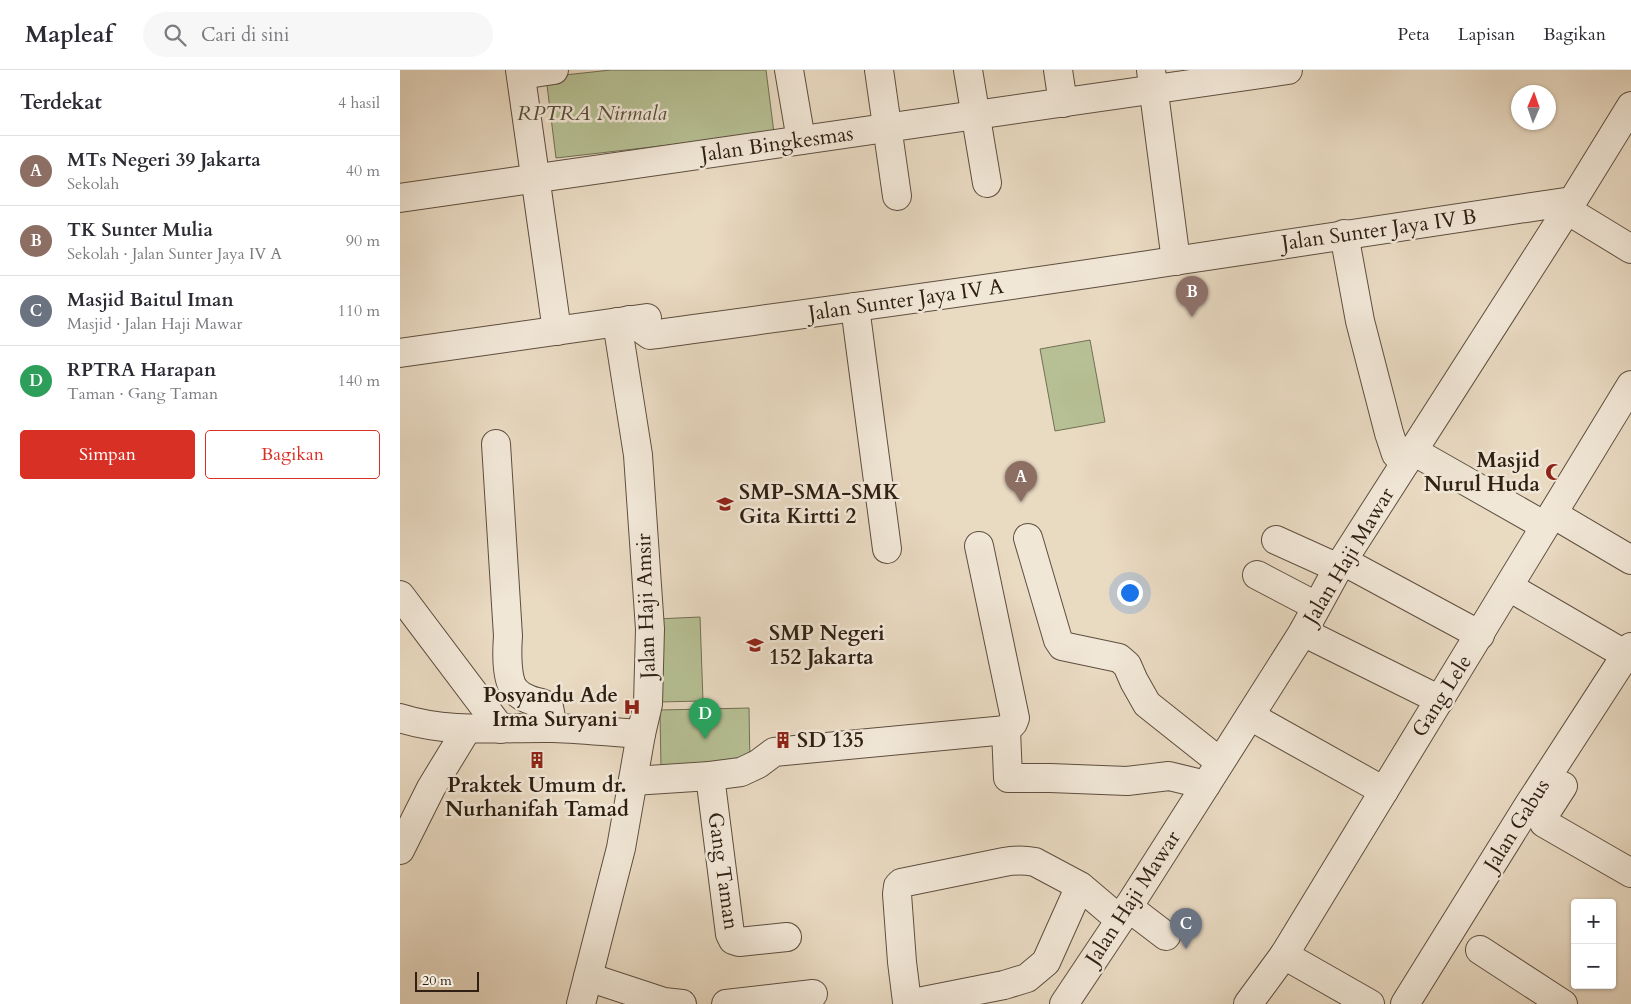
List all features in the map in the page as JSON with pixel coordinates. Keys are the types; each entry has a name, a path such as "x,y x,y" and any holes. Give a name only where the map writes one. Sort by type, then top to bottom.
{"street":[{"path":"554,70 520,72 557,331"},
{"path":"789,70 801,140"},
{"path":"880,70 897,196"},
{"path":"968,70 987,183"},
{"path":"1058,70 1063,103"},
{"name":"Jalan Bingkesmas","path":"400,198 1063,103 1152,80 1288,70"},
{"path":"1152,80 1179,255"},
{"name":"Jalan Haji Mawar","path":"1064,1004 1124,914 1250,716 1302,632 1340,565 1629,112"},
{"path":"1570,206 1631,248"},
{"name":"Jalan Sunter Jaya IV B","path":"1179,255 1570,206"},
{"path":"1344,234 1360,321 1396,454 1409,457 1549,520 1631,560"},
{"name":"Jalan Sunter Jaya IV A","path":"623,321 650,334 855,307 1179,255"},
{"name":"Jalan Sunter Jaya IV A","path":"400,353 623,321 1179,255"},
{"path":"855,307 887,548"},
{"name":"Jalan Haji Amsir","path":"581,1004 620,848 648,704 650,629 638,455 623,321"},
{"name":"Gang Lele","path":"1248,1004 1284,954 1631,385"},
{"path":"496,444 510,678 514,689 521,695 530,700 542,701 549,707 552,728"},
{"path":"1028,538 1058,640 1062,646 1119,658 1128,665 1134,681 1147,704 1220,762"},
{"path":"1276,540 1340,565 1480,635"},
{"path":"633,781 741,772 758,764 774,752 1006,730 1013,724 1015,718 979,546"},
{"path":"1257,575 1316,606"},
{"path":"1509,587 1629,660 1543,817 1544,823 1631,873"},
{"path":"400,595 501,729"},
{"path":"1302,632 1440,700"},
{"name":"Jalan Gabus","path":"1405,1004 1528,806 1629,660"},
{"path":"1250,716 1384,791"},
{"path":"400,718 418,724 467,729 552,728 641,734"},
{"path":"400,850 432,788 467,729"},
{"path":"1006,730 1008,778 1127,781 1169,776 1206,785"},
{"name":"Gang Taman","path":"710,776 730,934 733,940 739,942 788,937"},
{"path":"1080,886 1046,962 1027,978 1004,985 913,1004 907,1002 897,894 900,884 1020,860 1035,862 1080,886 1124,914 1166,936"},
{"path":"1480,950 1563,1004"},
{"path":"1284,954 1370,1004"},
{"path":"588,977 664,1002 682,1004"},
{"path":"726,1004 812,994"}],"green space":[{"name":"RPTRA Nirmala","path":"611,70 766,70 774,133 556,158 546,77"},
{"path":"1090,340 1105,422 1055,431 1040,349"},
{"path":"700,617 703,701 658,702 656,619"},
{"path":"749,708 750,767 661,769 660,710"}],"place":[{"name":"TK Sunter Mulia","path":"1192,317"},
{"name":"Masjid Nurul Huda","path":"1554,472"},
{"name":"MTs Negeri 39 Jakarta","path":"1021,502"},
{"name":"SMP-SMA-SMK Gita Kirtti 2","path":"725,504"},
{"name":"SMP Negeri 152 Jakarta","path":"755,645"},
{"name":"Posyandu Ade Irma Suryani","path":"632,707"},
{"name":"RPTRA Harapan","path":"705,739"},
{"name":"SD 135","path":"783,740"},
{"name":"Praktek Umum dr. Nurhanifah Tamad","path":"537,760"},
{"name":"Masjid Baitul Iman","path":"1186,949"}]}
